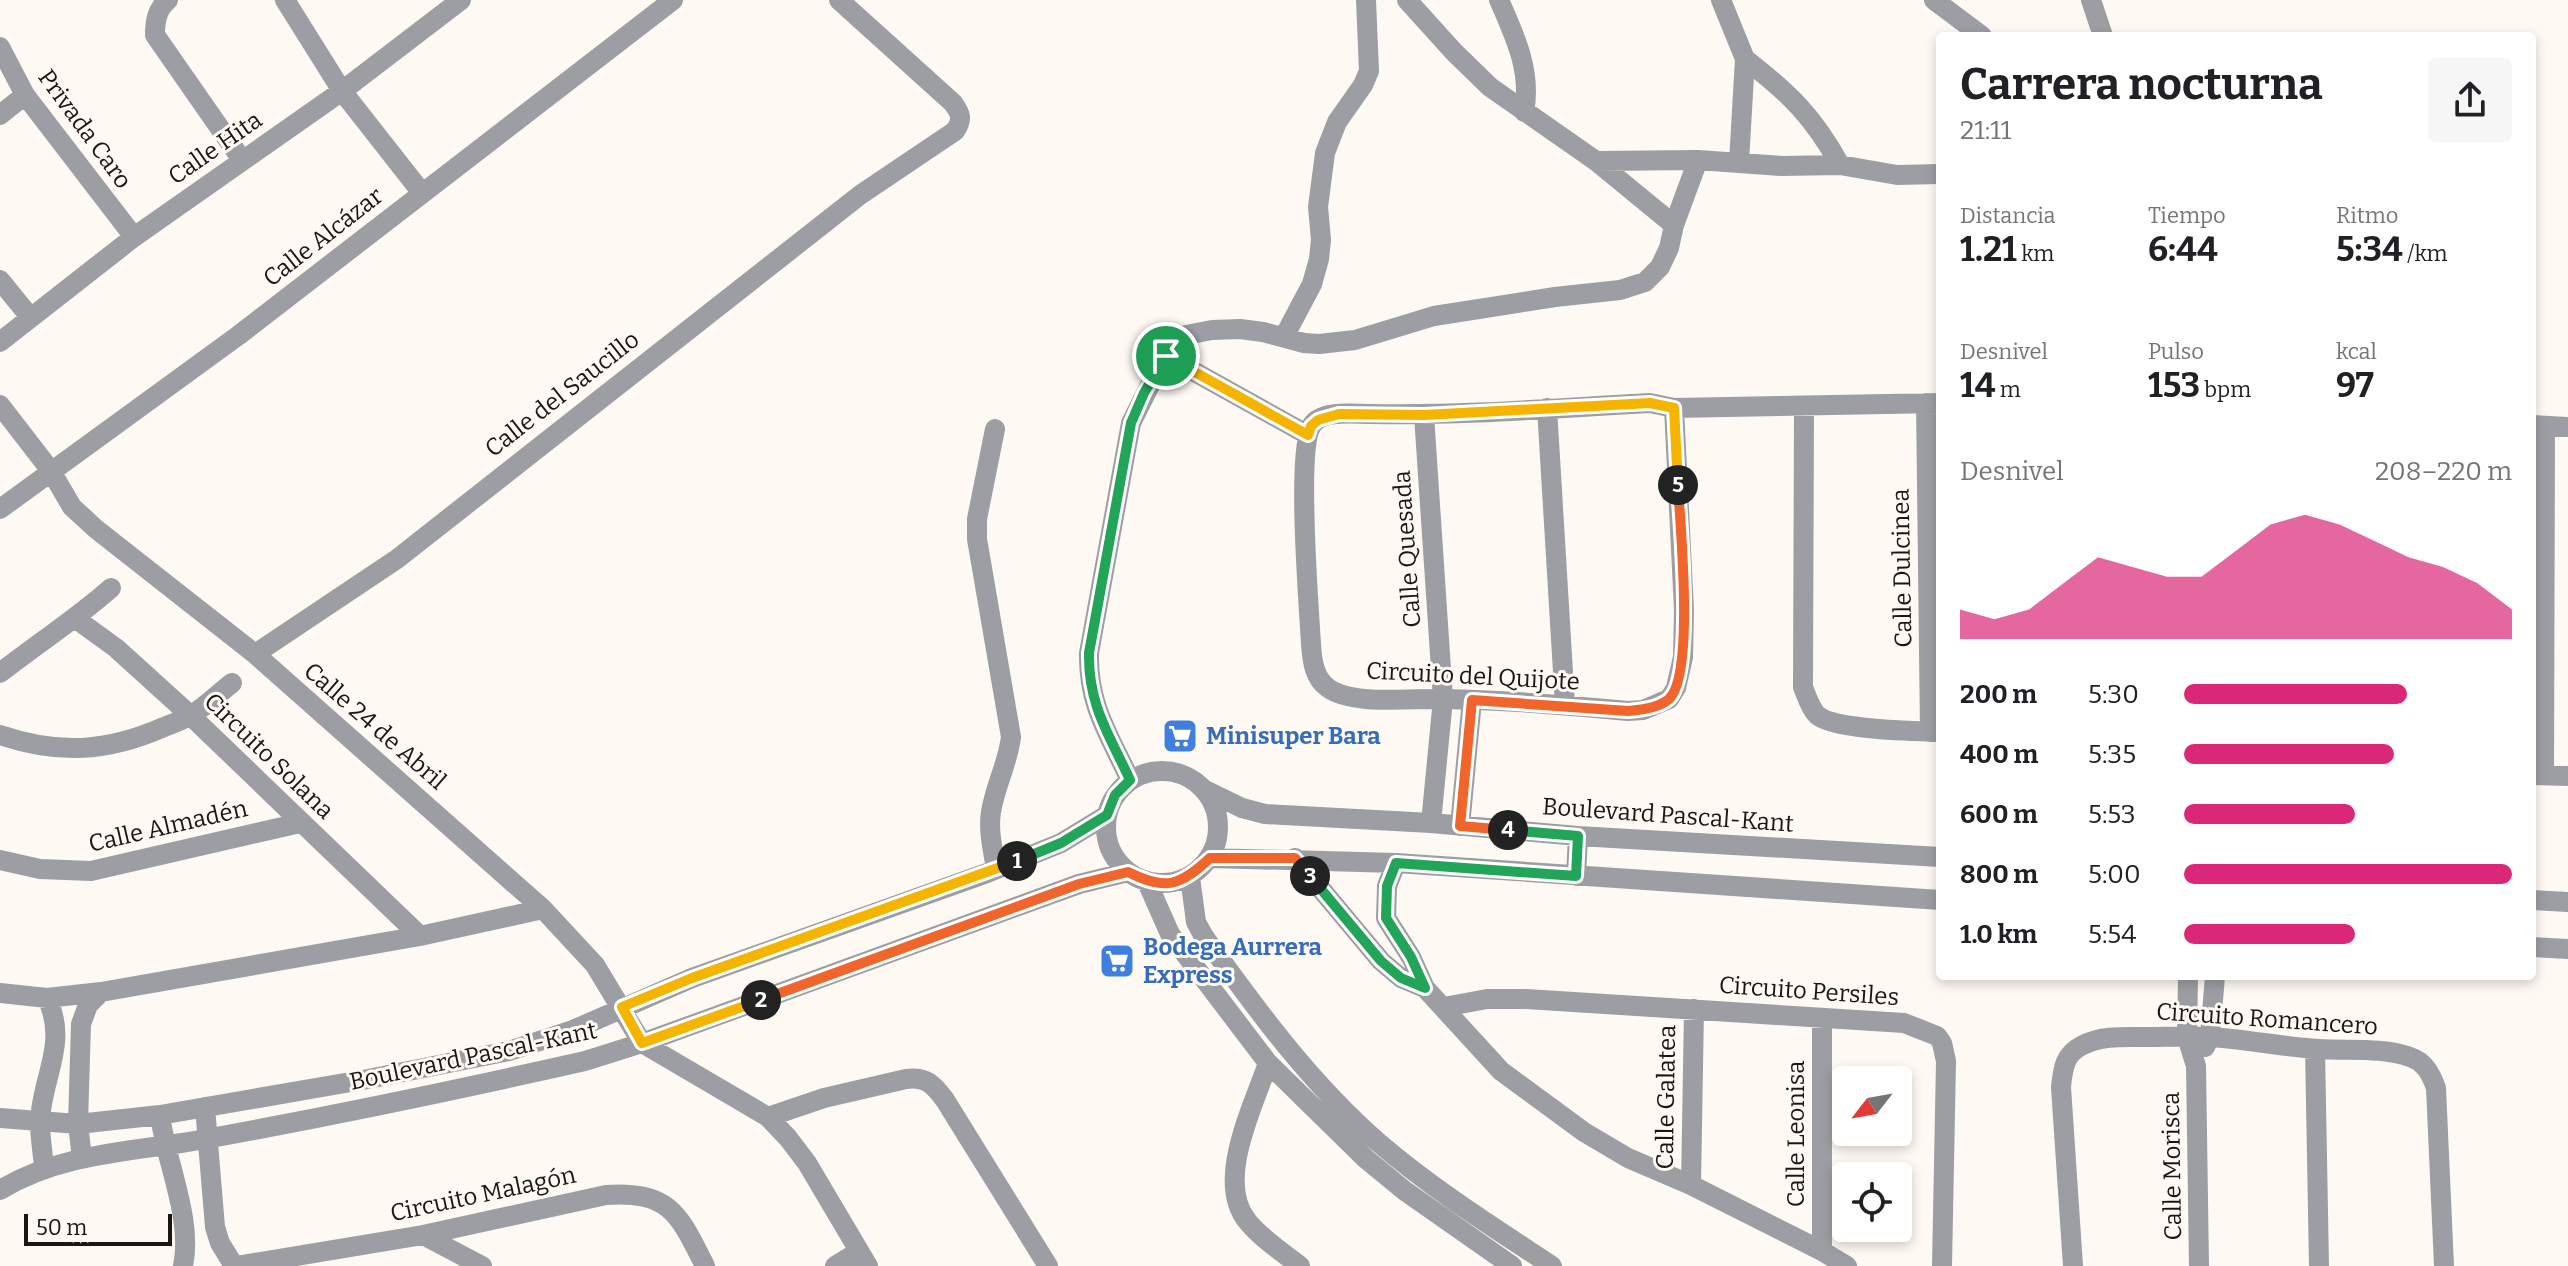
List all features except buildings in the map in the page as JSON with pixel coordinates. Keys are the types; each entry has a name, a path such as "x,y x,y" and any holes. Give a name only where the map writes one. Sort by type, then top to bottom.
{"street":[{"path":"168,0 155,22 155,35 242,160"},
{"path":"285,0 342,91 422,193"},
{"name":"Calle Hita","path":"0,342 134,237 342,91 461,0"},
{"name":"Calle Alcázar","path":"0,509 239,335 673,0"},
{"name":"Calle del Saucillo","path":"255,654 397,559 860,195 955,131 961,122 960,113 953,103 839,0"},
{"path":"1284,337 1312,284 1319,259 1318,207 1325,153 1337,122 1369,71 1366,0"},
{"path":"1407,0 1481,78 1524,112 1596,161 1674,225"},
{"path":"1499,0 1524,63 1527,91 1524,112"},
{"path":"1721,0 1745,59 1739,162"},
{"path":"1934,0 1977,32"},
{"path":"2091,0 2102,32"},
{"name":"Privada Caro","path":"0,47 25,95 134,237"},
{"path":"1745,59 1797,102 1821,129 1840,165"},
{"path":"0,115 25,95"},
{"path":"1596,161 1698,160 1782,166 1840,165 1897,175 1936,174"},
{"path":"1130,780 1094,704 1089,682 1089,653 1131,423 1166,356 1186,335 1212,330 1240,329 1319,344 1355,340 1434,316 1620,290 1645,282 1660,267 1669,248 1674,225 1698,160"},
{"path":"0,280 30,317"},
{"path":"1166,356 1308,435 1311,426 1318,420 1339,414 1424,415 1650,403 1674,408 1933,403"},
{"name":"Calle Dulcinea","path":"1933,403 1935,732"},
{"name":"Calle 24 de Abril","path":"0,405 51,471 72,507 255,654 543,909 595,965 642,1043"},
{"path":"1804,406 1803,687 1810,705 1817,715 1838,725 1935,732"},
{"path":"1547,408 1565,705"},
{"name":"Circuito del Quijote","path":"1308,435 1304,455 1304,494 1312,661 1320,680 1329,690 1350,697 1472,700 1643,710 1669,699 1676,688 1683,657 1684,610 1674,408"},
{"name":"Calle Quesada","path":"1424,415 1443,699 1431,823"},
{"path":"2568,427 2538,426 2538,775 2568,776"},
{"path":"995,429 977,519 977,539 1011,737 1010,752 992,809 989,830 996,869"},
{"path":"0,673 76,619 111,588"},
{"name":"Circuito Solana","path":"76,619 116,648 191,716 420,936"},
{"path":"0,735 30,745 63,749 97,748 139,739 191,716 232,683"},
{"path":"1460,826 1472,700"},
{"path":"1170,771 1189,777 1205,790 1217,811 1218,835 1210,858 1190,877 1169,884 1147,882 1128,872 1114,856 1106,836 1107,815 1115,795 1130,780 1149,772 1170,771"},
{"name":"Boulevard Pascal-Kant","path":"1205,790 1242,808 1265,814 1936,857"},
{"name":"Boulevard Pascal-Kant","path":"0,1118 78,1124 160,1115 509,1051 573,1030 692,978 996,869 1061,843 1107,815"},
{"name":"Calle Almadén","path":"0,860 40,869 91,871 300,823"},
{"path":"1576,876 1578,836"},
{"path":"1210,858 1396,863 1936,900"},
{"path":"1295,858 1381,961 1401,978 1425,988"},
{"path":"1396,863 1387,886 1386,918 1411,957 1425,988 1501,1071 1584,1132 1628,1158 1691,1185 1847,1266"},
{"name":"Boulevard Pascal-Kant","path":"0,1190 44,1168 82,1158 207,1139 585,1061 1079,884 1128,872"},
{"path":"1190,877 1196,922 1203,935 1286,1047 1344,1110 1377,1141 1461,1208 1552,1266"},
{"path":"1147,882 1170,934 1268,1063 1366,1159 1405,1191 1512,1266"},
{"path":"2536,900 2568,902"},
{"path":"0,993 47,998 101,992 420,936 543,909"},
{"path":"2536,947 2568,949"},
{"name":"Calle Morisca","path":"2188,980 2187,1037 2196,1066 2199,1266"},
{"name":"Calle Morisca","path":"2196,1066 2210,1037 2215,980"},
{"path":"82,1158 78,1124 81,1024 88,1005 101,992"},
{"path":"44,1168 40,1122 57,1029 47,998"},
{"name":"Circuito Persiles","path":"1444,1007 1487,999 1513,999 1694,1009 1904,1023 1937,1036 1946,1061 1942,1266"},
{"name":"Calle Galatea","path":"1691,1185 1694,1009"},
{"name":"Calle Leonisa","path":"1822,1018 1822,1251"},
{"name":"Circuito Romancero","path":"2073,1266 2061,1087 2065,1061 2070,1053 2096,1040 2112,1037 2210,1037 2408,1056 2420,1061 2431,1074 2436,1088 2444,1266"},
{"path":"642,1043 768,1117 788,1138 807,1163 863,1259 835,1266"},
{"path":"2315,1049 2319,1266"},
{"path":"1268,1063 1239,1148 1234,1193 1246,1221 1300,1266"},
{"path":"768,1117 824,1098 918,1077 928,1080 1048,1266"},
{"path":"205,1107 215,1227 220,1243 235,1266"},
{"path":"160,1115 164,1146 186,1229 187,1247 183,1266"},
{"name":"Circuito Malagón","path":"235,1266 423,1235 606,1195 627,1194 656,1198 672,1210 689,1234 705,1266"},
{"path":"423,1235 482,1266"}],"place":[{"name":"Minisuper Bara","path":"1180,736"},
{"name":"Bodega Aurrera Express","path":"1117,961"}],"route":[{"path":"1166,356 1308,435 1311,426 1318,420 1339,414 1424,415 1650,403 1674,408 1684,610 1683,657 1676,688 1669,699 1643,710 1628,711 1472,700 1460,826 1578,836 1576,876 1396,863 1387,886 1386,918 1411,957 1425,988 1401,978 1381,961 1295,858 1210,858 1190,877 1169,884 1147,882 1128,872 1079,884 642,1043 622,1007 692,978 987,873 1061,843 1107,815 1115,795 1130,780 1094,704 1089,682 1089,653 1131,423 1166,356"}]}
